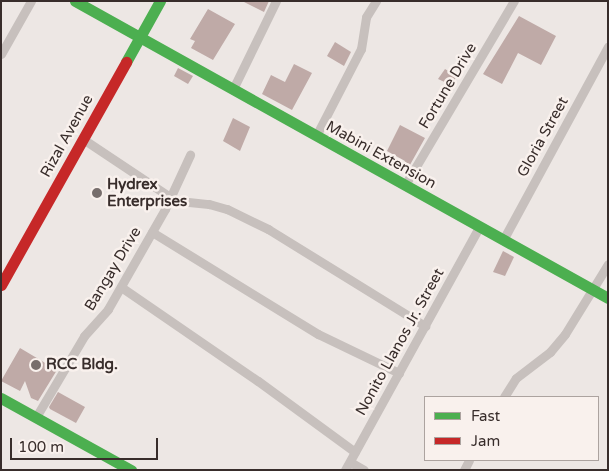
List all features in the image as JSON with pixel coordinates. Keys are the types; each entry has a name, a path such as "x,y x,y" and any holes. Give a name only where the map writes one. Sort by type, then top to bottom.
{"street":[{"path":"1,54 31,1"},
{"name":"Mabini Extension","path":"75,1 608,298"},
{"name":"Rizal Avenue","path":"1,285 160,1"},
{"path":"233,89 276,1"},
{"path":"316,136 358,55 363,40 366,17 376,1"},
{"name":"Fortune Drive","path":"405,185 510,3"},
{"name":"Gloria Street","path":"503,240 608,47"},
{"path":"83,138 170,197 179,201 209,204 248,218 425,326"},
{"name":"Bangay Drive","path":"36,417 84,336 108,309 152,232 190,155"},
{"name":"Nonito Llanos Jr. Street","path":"348,466 479,227"},
{"path":"152,232 318,334 399,373"},
{"path":"505,396 516,378 550,352 576,318 608,264"},
{"path":"120,287 258,381 355,452"},
{"path":"1,398 131,470"},
{"path":"348,466 364,470"}],"building":[{"path":"242,1 269,1 264,12"},
{"path":"208,9 235,24 213,60 191,48 195,41 190,39"},
{"path":"519,16 556,36 541,65 518,53 502,84 483,74"},
{"path":"335,42 351,52 344,66 327,56"},
{"path":"294,64 312,73 292,110 262,94 271,75 285,82"},
{"path":"178,68 193,76 188,84 174,76"},
{"path":"445,69 457,76 451,85 438,79"},
{"path":"233,118 250,127 240,151 223,141"},
{"path":"400,125 425,138 406,172 401,169 405,161 387,151"},
{"path":"503,251 514,257 505,276 493,272"},
{"path":"20,348 57,370 38,401 31,398 25,381 20,391 1,381"},
{"path":"58,392 85,407 76,423 50,409 49,407"}],"traffic: fast":[{"path":"75,1 608,298"},
{"path":"126,62 160,1"},
{"path":"1,398 131,470"}],"traffic: jam":[{"path":"1,285 126,62"}],"place":[{"name":"Hydrex Enterprises","path":"97,193"},
{"name":"RCC Bldg.","path":"36,365"}]}
